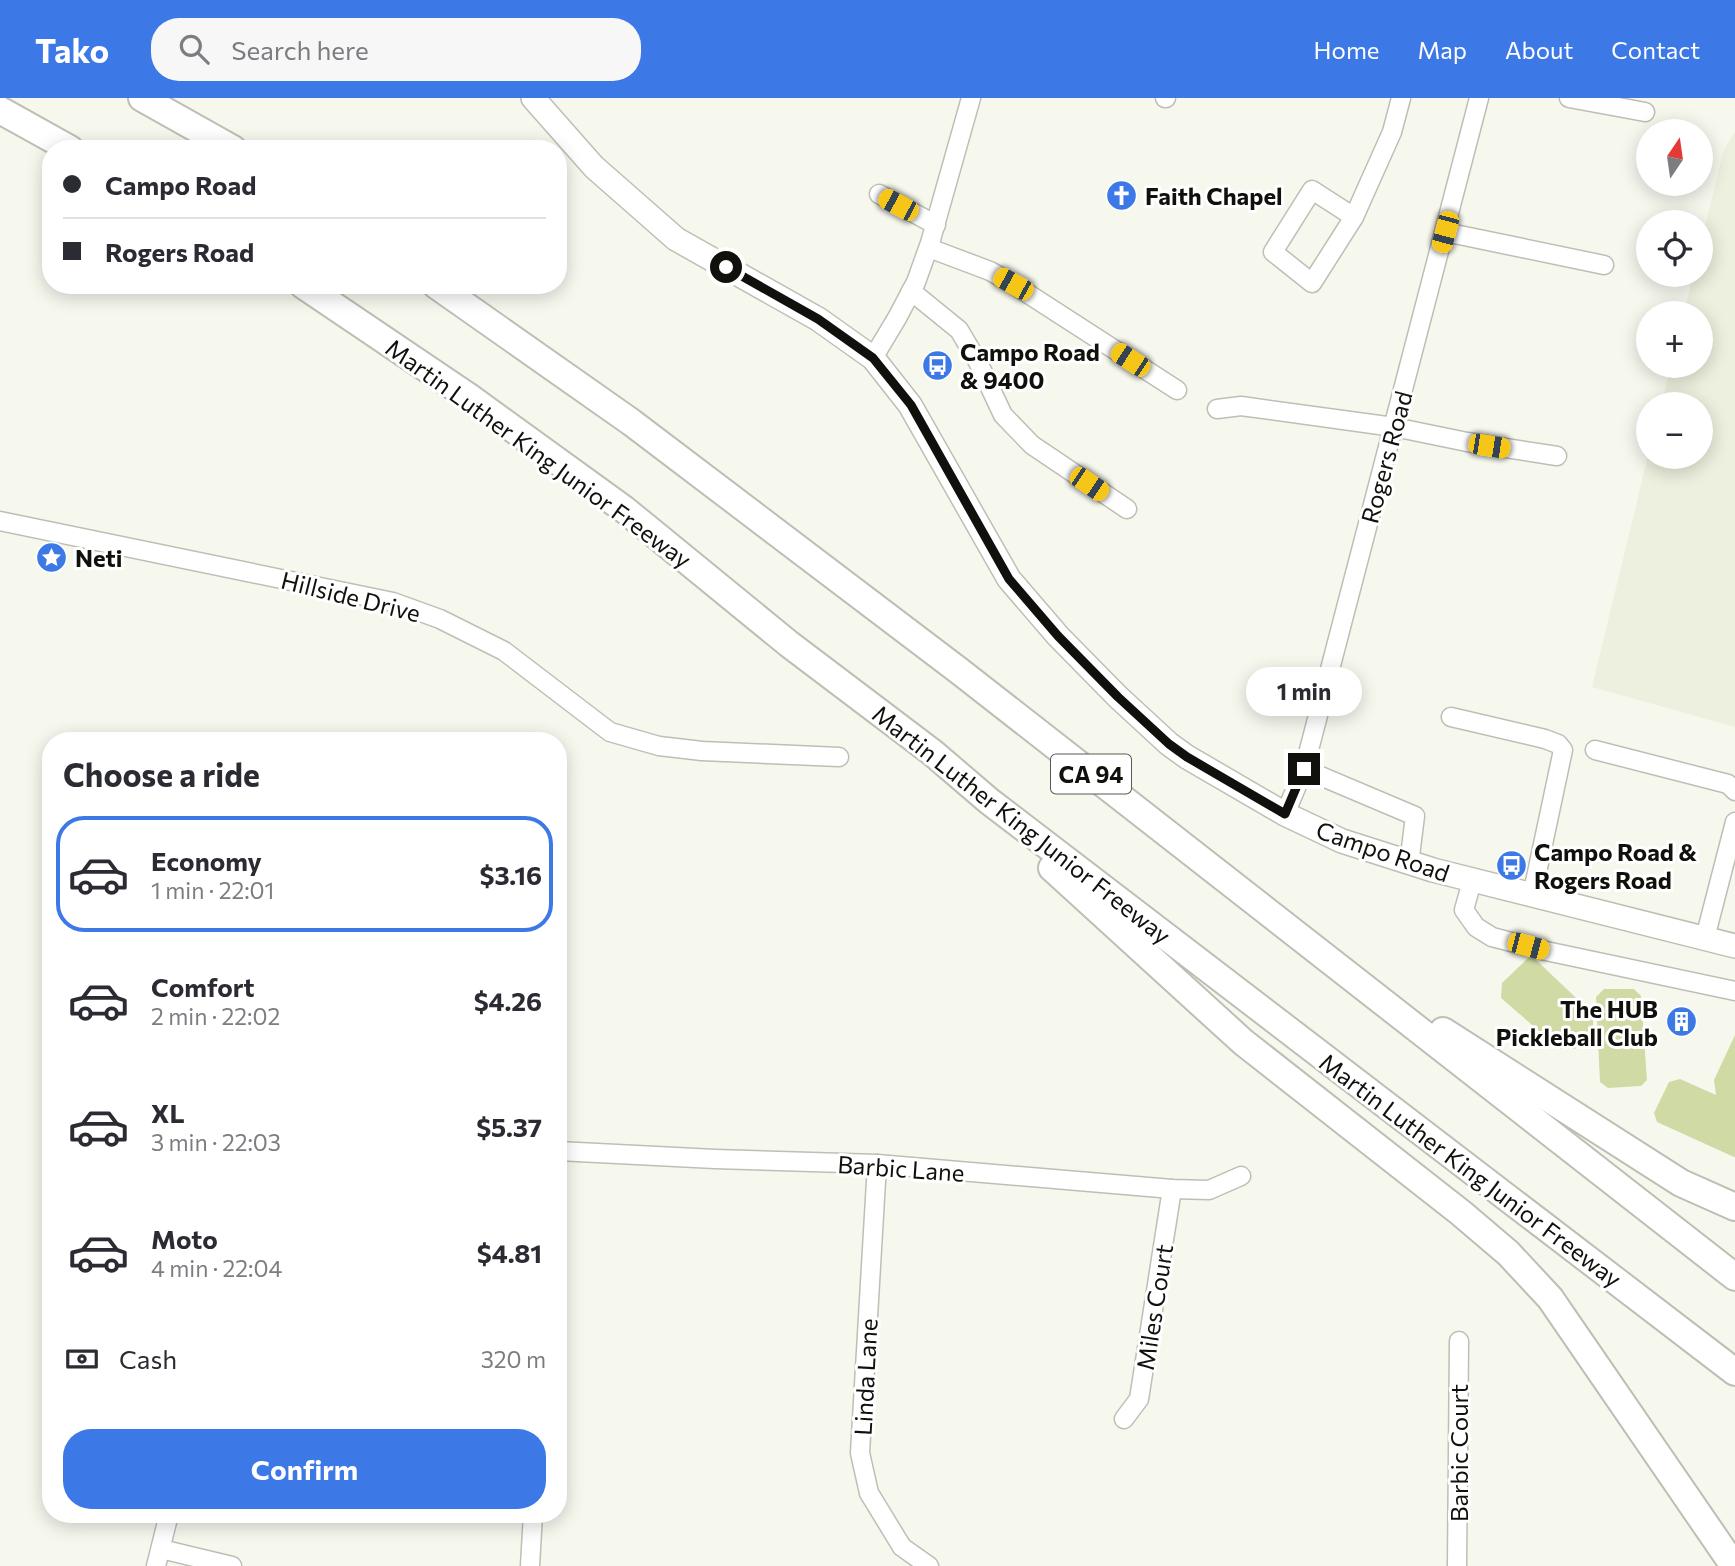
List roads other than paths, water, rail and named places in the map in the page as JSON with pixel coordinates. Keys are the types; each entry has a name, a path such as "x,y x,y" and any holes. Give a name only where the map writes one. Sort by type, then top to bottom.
{"highway":[{"path":"142,98 217,140"},
{"path":"0,110 54,140"},
{"name":"Martin Luther King Junior Freeway","path":"316,294 469,397 625,510 789,644 933,753 1000,809 1735,1372"},
{"name":"CA 94","path":"449,294 663,446 947,662 1735,1277"},
{"path":"933,753 1020,839 1243,1042 1508,1253 1550,1298 1734,1566"},
{"path":"1345,974 1422,1017 1681,1183 1735,1207"}],"main road":[{"name":"Campo Road","path":"533,98 594,167 676,239 818,319 873,358 911,405 1009,579 1058,636 1118,697 1187,757 1285,814 1342,841 1472,881 1735,946"}],"street":[{"path":"873,358 911,291 929,248 971,98"},
{"path":"1354,217 1312,190 1273,252 1312,283 1354,217 1392,132 1401,98"},
{"name":"Rogers Road","path":"1285,814 1304,769 1479,98"},
{"path":"1569,98 1645,112"},
{"path":"879,194 936,225"},
{"path":"1445,232 1604,265"},
{"path":"929,248 990,271 1013,284 1177,390"},
{"path":"911,291 959,330 978,362 1003,415 1032,445 1127,509"},
{"path":"1217,409 1241,406 1394,427 1557,456"},
{"name":"Hillside Drive","path":"0,521 393,602 440,619 504,651 610,732 659,746 712,752 839,757"},
{"path":"1451,717 1545,739 1558,744 1563,750 1532,896"},
{"path":"1595,750 1728,784 1735,791"},
{"path":"1304,769 1415,816 1409,863"},
{"path":"1705,938 1735,822"},
{"path":"1472,881 1464,910 1476,926 1492,937 1735,991"},
{"name":"Barbic Lane","path":"567,1152 715,1160 877,1164 1172,1189 1209,1190 1241,1176"},
{"name":"Linda Lane","path":"877,1164 860,1453 869,1493 902,1547 929,1566"},
{"name":"Miles Court","path":"1124,1419 1139,1399 1172,1189"},
{"name":"Barbic Court","path":"1457,1566 1459,1341"},
{"path":"167,1523 158,1557 232,1566"},
{"path":"530,1566 532,1523"}],"place":[{"name":"Faith Chapel","path":"1122,195"},
{"name":"Campo Road & 9400","path":"937,365"},
{"name":"Neti","path":"52,557"},
{"name":"Campo Road & Rogers Road","path":"1511,865"},
{"name":"The HUB Pickleball Club","path":"1681,1022"}]}
